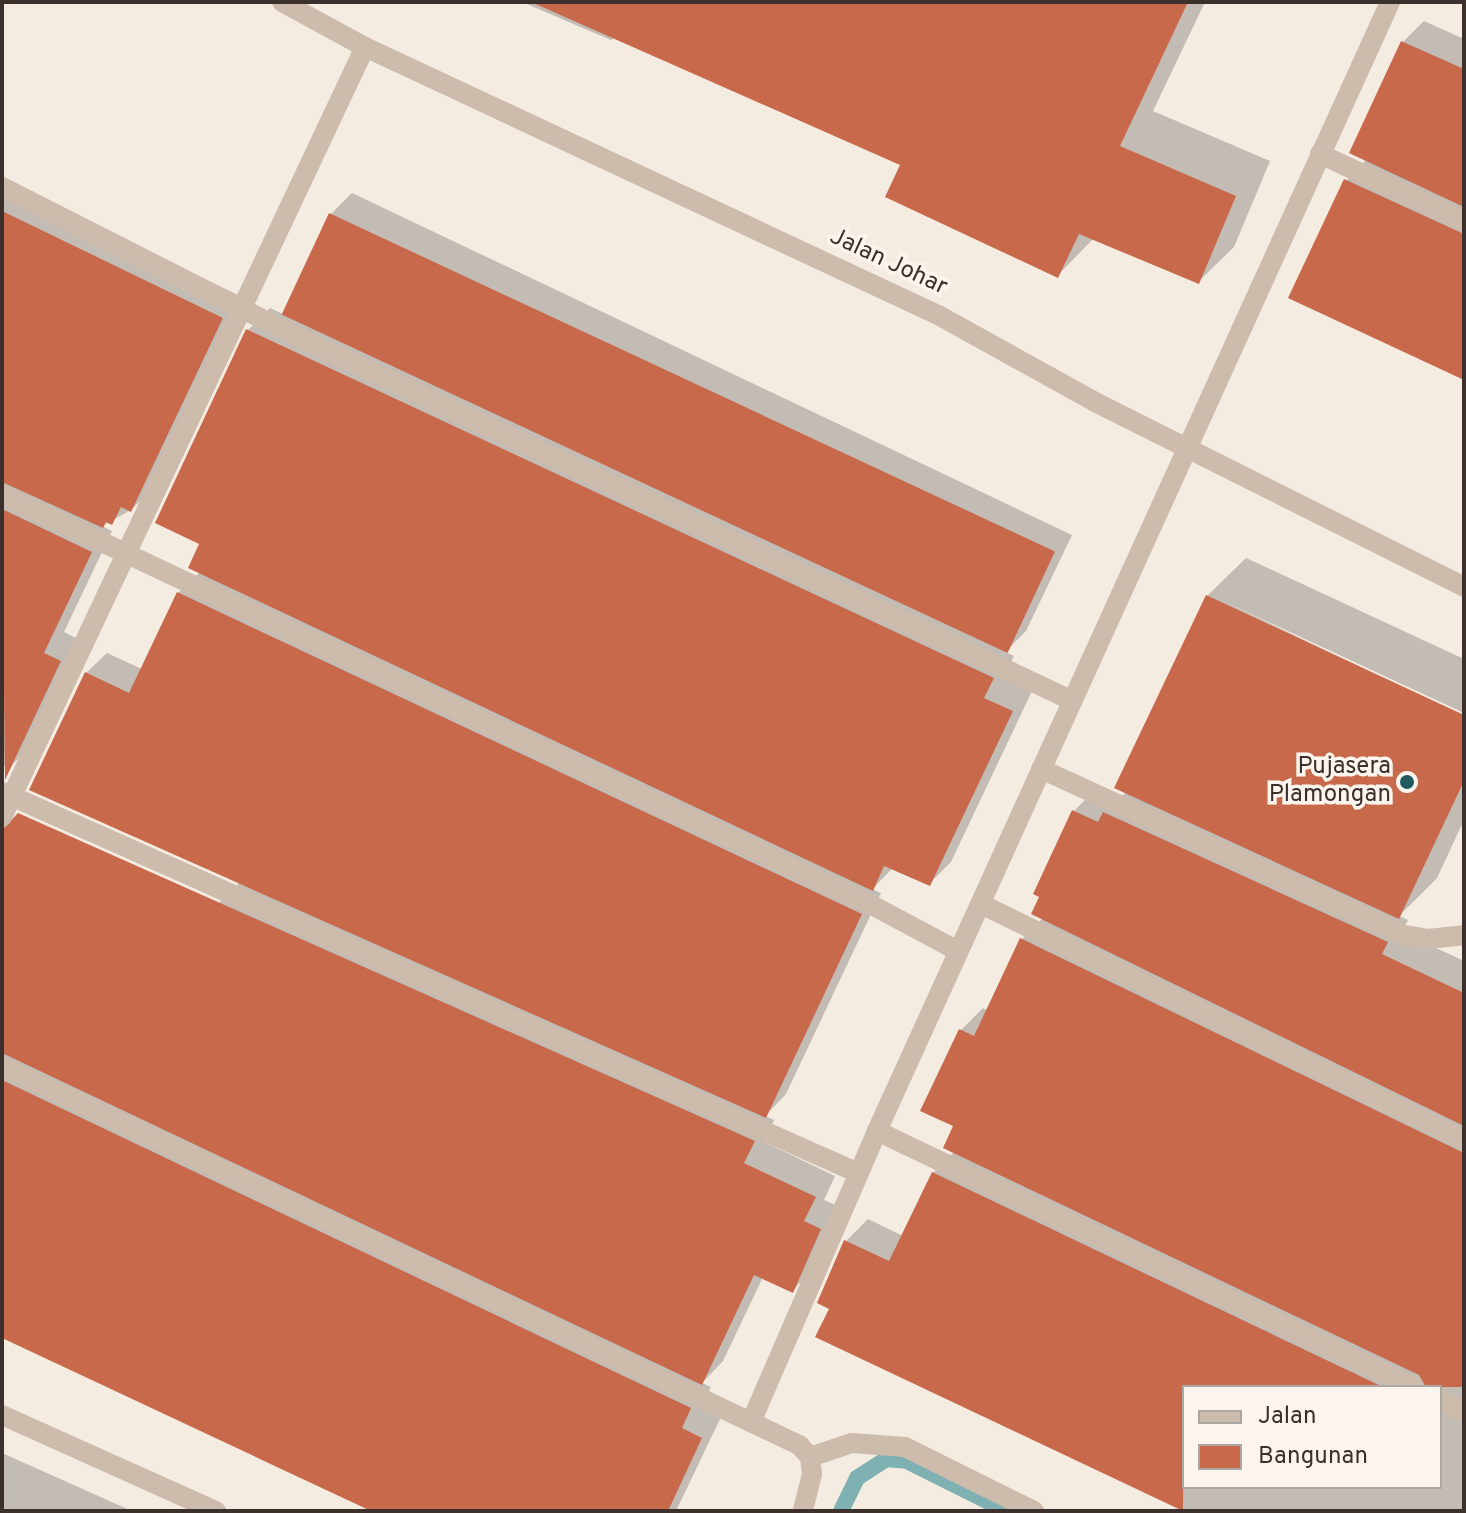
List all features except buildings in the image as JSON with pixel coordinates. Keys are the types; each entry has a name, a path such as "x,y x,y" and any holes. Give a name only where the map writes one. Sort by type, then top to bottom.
{"street":[{"name":"Jalan Johar","path":"282,2 365,47 940,316 1189,450 1464,587"},
{"path":"752,1420 858,1173 958,951 983,905 1071,700 1189,450 1264,274 1390,2"},
{"path":"2,817 7,794 244,309 365,47"},
{"path":"1320,154 1464,221"},
{"path":"2,187 244,309 1071,700"},
{"path":"2,495 868,903 958,951"},
{"path":"1041,769 1403,935 1428,939 1464,935"},
{"path":"7,794 858,1173"},
{"path":"983,905 1464,1140"},
{"path":"2,1066 752,1420 810,1457"},
{"path":"877,1131 1409,1385"},
{"path":"1442,1401 1464,1412"},
{"path":"2,1415 216,1511"},
{"path":"810,1457 852,1443 905,1447 1034,1511"},
{"path":"803,1511 812,1474 810,1457"}],"waterway":[{"path":"841,1511 857,1478 886,1459 907,1461 1007,1511"}],"place":[{"name":"Pujasera Plamongan","path":"1407,782"}]}
